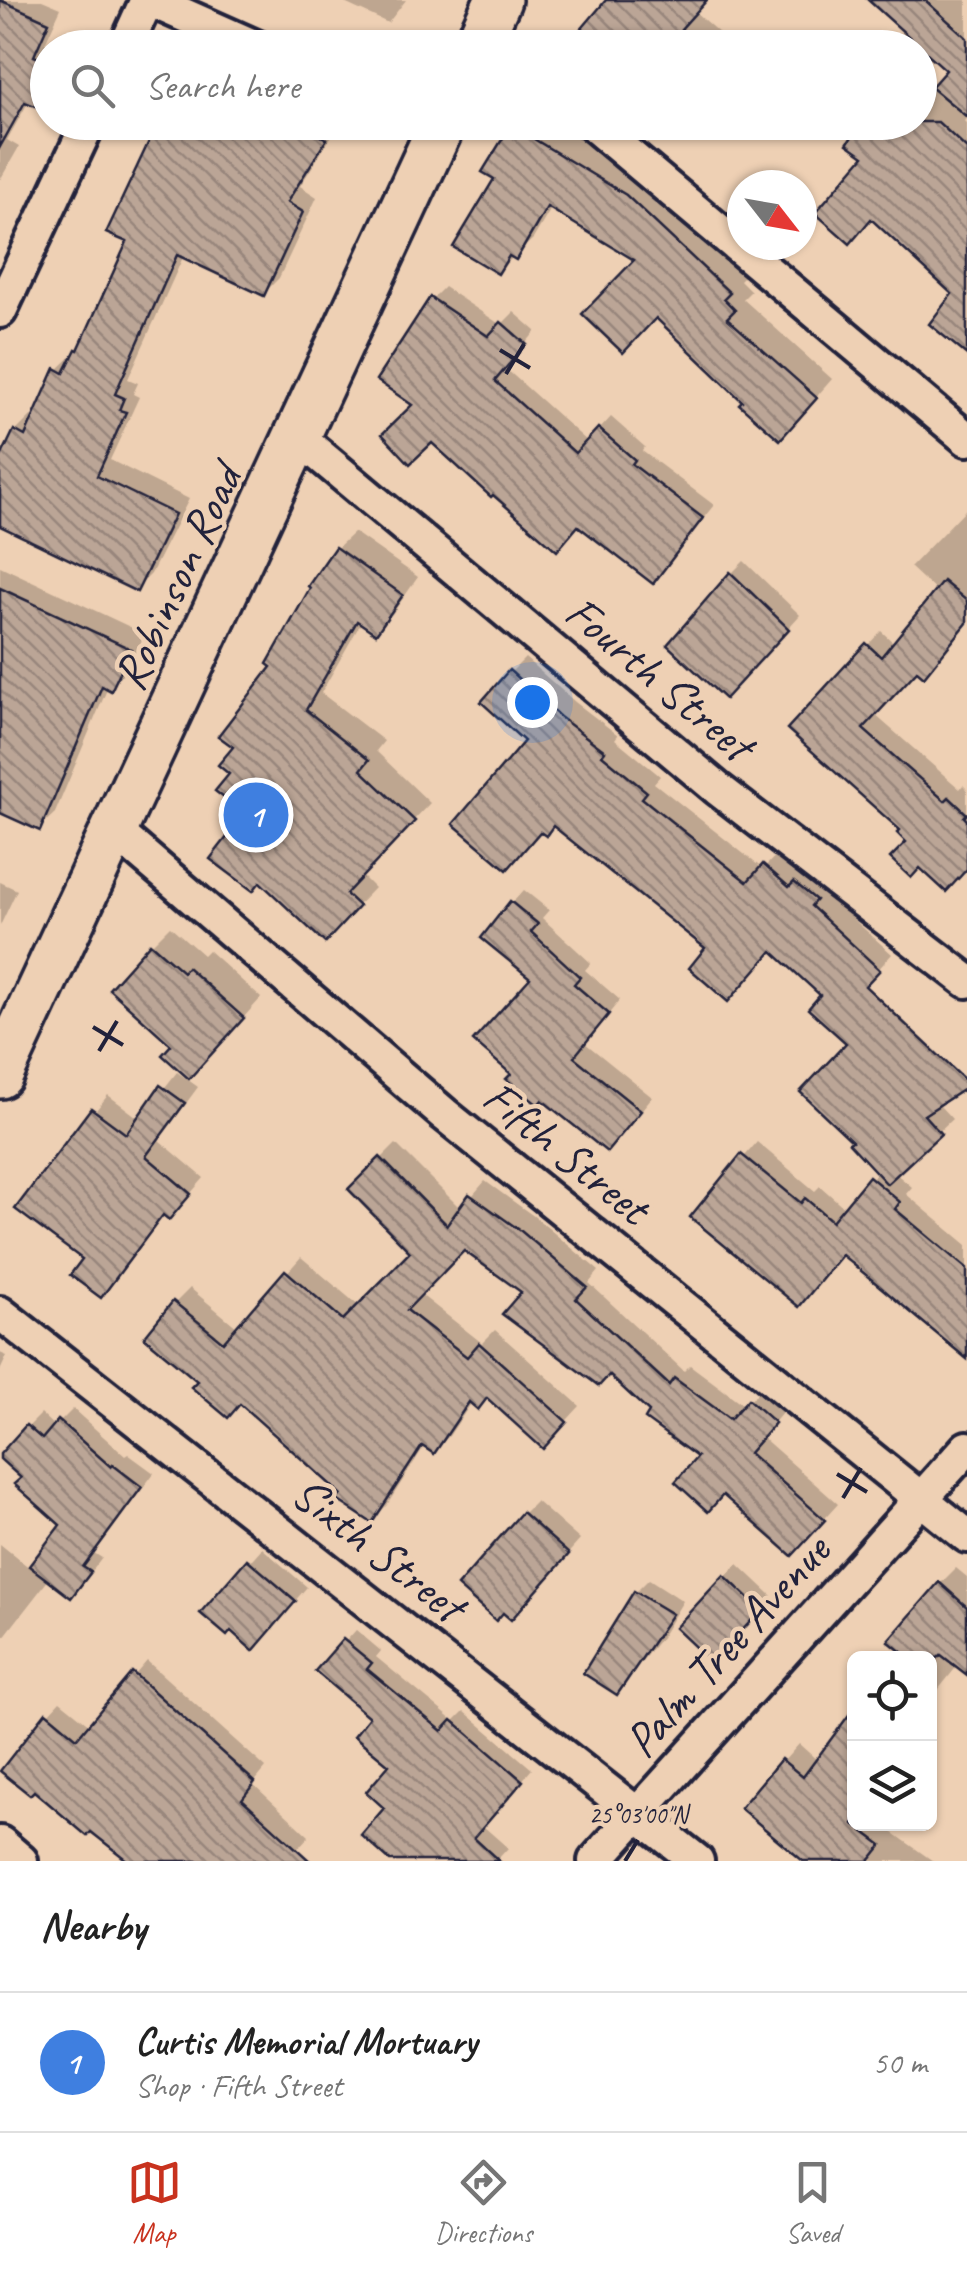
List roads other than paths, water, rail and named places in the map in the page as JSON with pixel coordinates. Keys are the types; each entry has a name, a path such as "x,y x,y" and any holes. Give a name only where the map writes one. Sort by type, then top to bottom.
{"main road":[{"name":"Robinson Road","path":"0,1075 298,438 430,140"}],"street":[{"path":"133,30 148,0 217,30"},
{"path":"0,311 12,256 79,140"},
{"path":"611,140 967,439"},
{"name":"Fourth Street","path":"298,438 718,789 967,982"},
{"name":"Fifth Street","path":"115,832 444,1114 967,1536"},
{"name":"Sixth Street","path":"0,1312 697,1861"},
{"name":"Palm Tree Avenue","path":"595,1861 967,1448"},
{"path":"0,1844 21,1861"}],"place":[{"name":"Curtis Memorial Mortuary","path":"256,815"}]}
